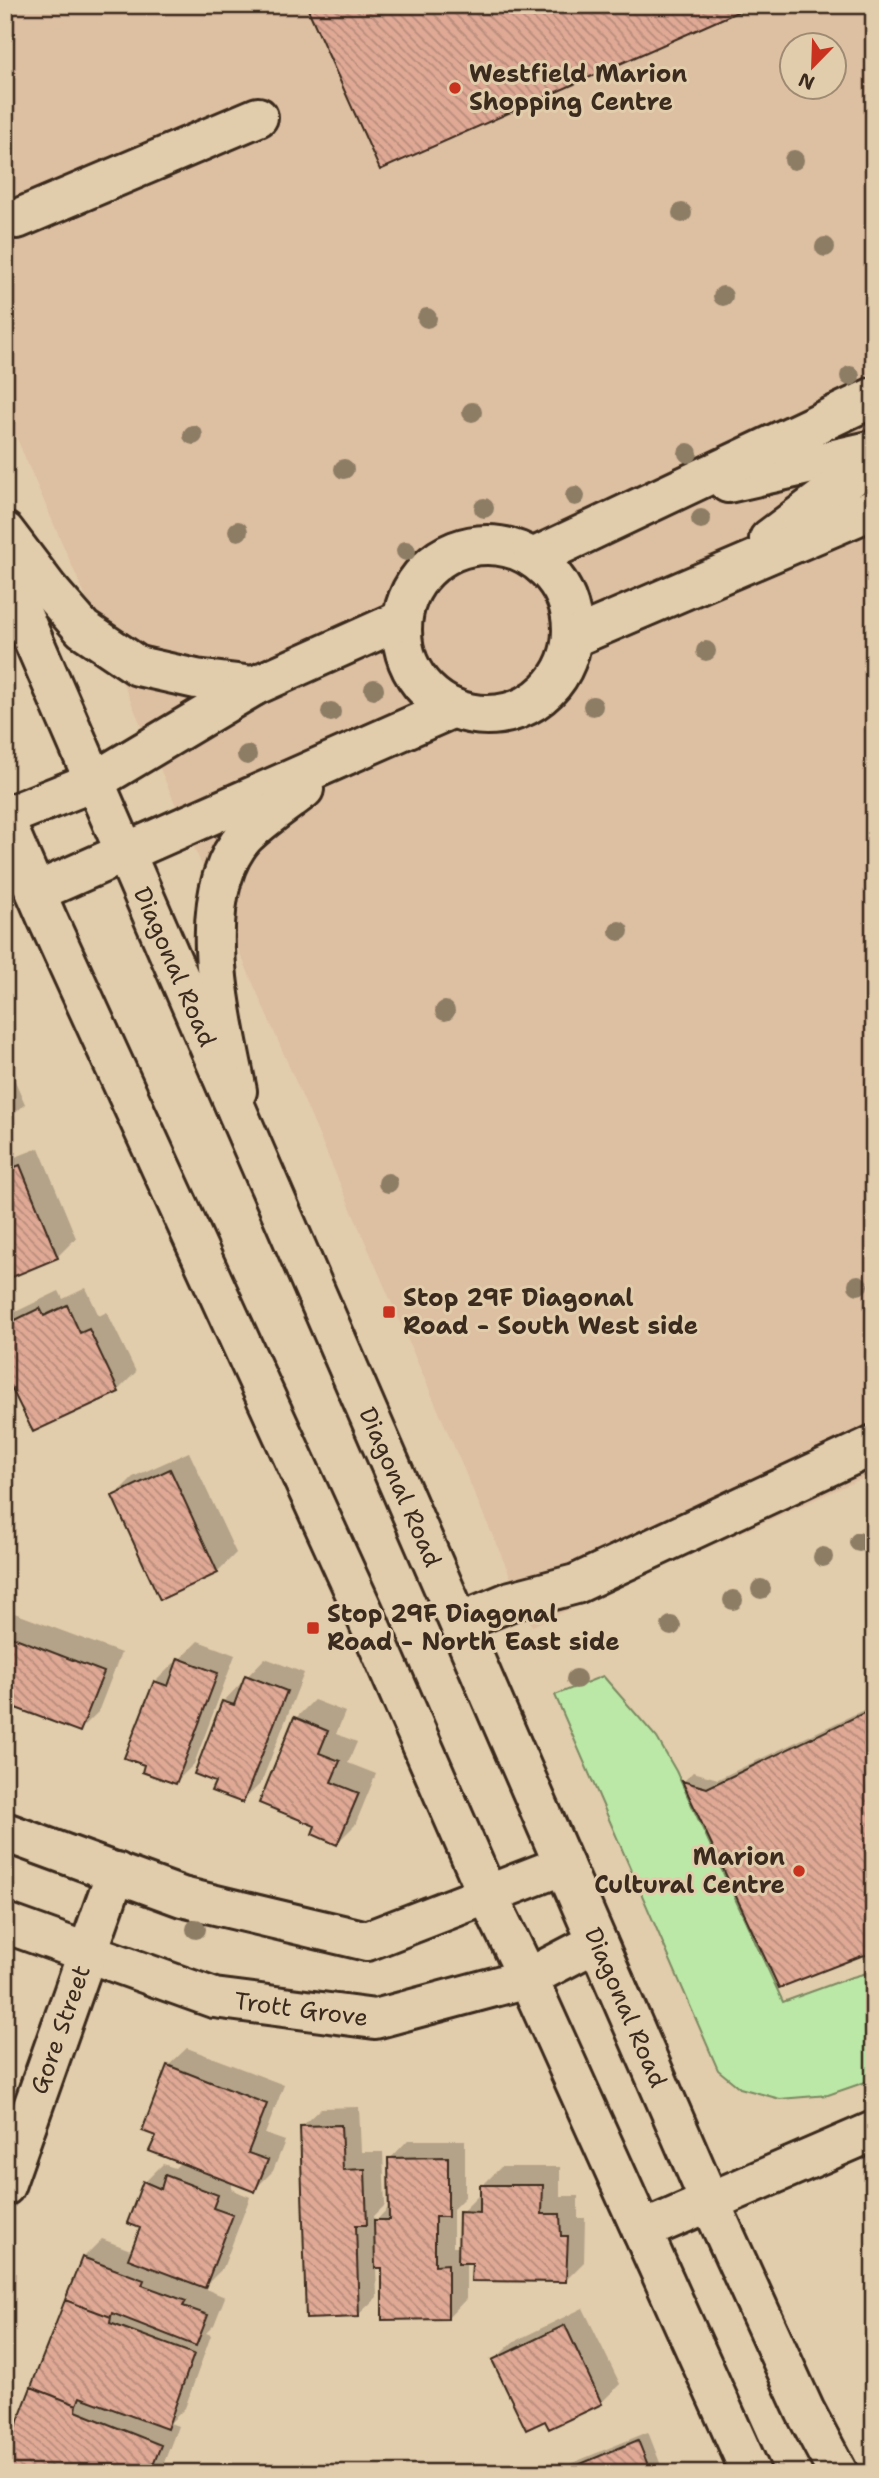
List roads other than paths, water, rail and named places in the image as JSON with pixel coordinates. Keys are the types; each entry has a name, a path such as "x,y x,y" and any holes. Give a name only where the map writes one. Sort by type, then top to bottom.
{"street":[{"path":"17,219 258,117"},
{"path":"533,558 874,397"},
{"path":"662,498 874,450"},
{"path":"719,577 874,460"},
{"path":"572,638 874,509"},
{"path":"5,532 83,629 138,666 196,679 254,686"},
{"path":"481,544 508,547 533,558 551,573 572,614 572,638 565,665 548,689 526,707 502,714 477,715 453,708 430,694 412,673 402,647 401,620 407,597 418,578 435,562 455,550 481,544"},
{"name":"Diagonal Road","path":"5,575 709,2200 805,2411 838,2473"},
{"path":"401,620 254,686 95,781 5,819 361,1606 488,1896 528,1978 751,2473"},
{"path":"36,892 453,708"},
{"path":"243,1124 218,995 214,919 226,868 244,837 343,757"},
{"path":"460,1622 511,1601 576,1584 874,1445"},
{"path":"5,1832 182,1897 367,1941 564,1865"},
{"name":"Gore Street","path":"5,2186 116,1872"},
{"name":"Trott Grove","path":"5,1923 214,1998 375,2019 528,1978 597,1942"},
{"path":"642,2231 709,2200 874,2132"}],"place":[{"name":"Westfield Marion Shopping Centre","path":"455,88"},
{"name":"Stop 29F Diagonal Road - South West side","path":"389,1312"},
{"name":"Stop 29F Diagonal Road - North East side","path":"313,1628"},
{"name":"Marion Cultural Centre","path":"799,1871"}]}
